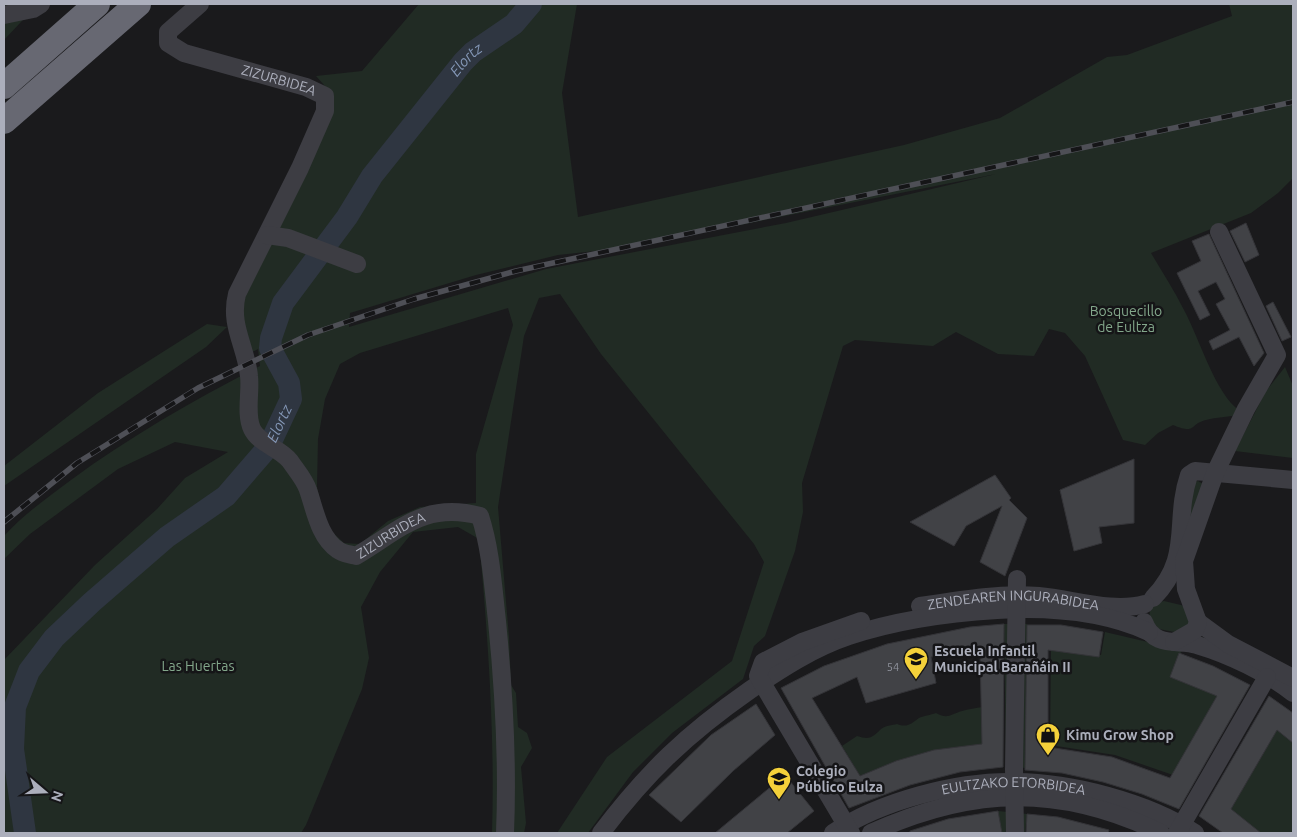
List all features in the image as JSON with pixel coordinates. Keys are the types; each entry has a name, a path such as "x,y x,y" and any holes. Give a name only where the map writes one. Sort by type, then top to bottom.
{"highway":[{"path":"4,86 97,4"},
{"path":"4,121 138,4"}],"street":[{"path":"4,14 33,9 41,4"},
{"name":"ZIZURBIDEA","path":"200,4 168,32 168,43 184,53 306,87 325,96 325,111 237,294 233,309 249,375 249,417 252,429 258,437 287,458 294,467 308,488 314,512 326,538 339,551 356,556 404,524 430,514 459,510 480,516 490,552 500,649 508,771 505,833"},
{"path":"1219,232 1277,355 1214,473 1184,562 1184,576 1198,622 1228,644 1293,678"},
{"path":"267,235 288,238 356,264"},
{"path":"1293,480 1195,472 1188,475 1177,561 1167,583 1143,610 1144,624 1149,632 1159,639 1198,645 1235,660 1293,693"},
{"path":"1015,833 1017,595"},
{"name":"ZENDEAREN INGURABIDEA","path":"601,833 629,796 657,765 721,709 760,682 806,655 848,637 886,625 1017,595 1122,607 1149,601"},
{"name":"ZENDEAREN INGURABIDEA","path":"1017,595 1065,611 1128,622 1149,632"},
{"path":"1149,601 1169,595 1190,600"},
{"path":"1174,642 1195,630 1198,622"},
{"path":"1185,831 1267,677"},
{"path":"760,682 843,831"},
{"name":"EULTZAKO ETORBIDEA","path":"843,831 902,801 965,786 1090,792 1140,806 1185,831"},
{"name":"EULTZAKO ETORBIDEA","path":"870,833 904,818 1014,789 1085,805 1138,822 1161,833"}],"green space":[{"path":"4,4 38,4 4,40"},
{"path":"419,4 577,4 562,93 578,217 904,145 1000,118 1107,57 1127,55 1232,16 1229,4 1293,4 1293,178 1278,193 1251,213 1151,253 1190,321 1215,379 1231,403 1240,411 1238,415 1206,420 1190,429 1173,425 1158,433 1145,445 1123,440 1085,356 1065,333 1049,329 1034,356 998,354 956,332 933,346 855,340 843,346 802,483 803,512 795,551 765,636 754,646 743,679 672,733 633,772 588,833 557,833 607,757 732,661 764,562 754,544 601,354 560,294 539,298 524,336 498,507 509,637 511,685 516,693 518,727 527,733 532,748 521,767 526,823 524,833 492,833 493,796 490,686 479,539 458,527 413,532 380,572 361,607 369,658 362,689 301,833 4,833 4,660 95,565 157,509 185,478 228,452 175,442 118,469 30,534 4,559 4,536 45,500 117,448 187,405 260,366 258,349 247,355 240,311 251,279 332,94 316,76 362,71","holes":["996,174 786,223 546,269 349,327 350,313 476,275 558,255 624,248","508,308 513,325 476,454 476,503 420,507 388,521 360,544 344,543 326,526 317,487 318,439 325,399 340,364 360,353"]},
{"path":"207,324 227,327 206,347 4,486 4,466 98,393"},
{"path":"1285,367 1293,386 1293,458 1235,451 1266,391"},
{"path":"1198,481 1203,484 1183,553 1193,482"},
{"path":"1164,601 1189,609 1190,622 1179,633 1159,629 1149,618 1150,611 1155,603"},
{"path":"1004,624 1027,624 1027,768 1006,767"},
{"path":"1105,632 1182,650 1173,675 1219,694 1173,775 1115,755 1050,745 1051,648 1101,655"},
{"path":"983,707 982,744 934,750 896,761 860,776 842,746 857,736 870,737 883,728 897,724 911,724 921,717 936,713 949,716 964,710"},
{"path":"1277,730 1293,743 1293,833 1261,833 1231,809"},
{"path":"998,811 1027,814 1025,833 1002,833"}],"building":[{"path":"1246,223 1259,255 1245,262 1230,231"},
{"path":"1209,234 1264,353 1254,366 1239,337 1213,350 1209,341 1230,330 1216,304 1225,299 1216,282 1198,291 1210,315 1200,320 1177,273 1201,261 1192,241"},
{"path":"1273,302 1291,337 1282,341 1266,306"},
{"path":"1134,459 1134,523 1099,527 1102,543 1074,551 1060,490"},
{"path":"995,475 1011,498 1009,500 1027,518 1005,576 980,562 1002,506 966,526 954,546 910,522"},
{"path":"1004,624 1003,767 960,772 910,785 849,808 781,688 824,666 887,644 970,627","holes":["980,651 982,744 934,750 896,761 860,776 812,698 857,677 866,703 936,683 931,657"]},
{"path":"1027,625 1061,625 1103,632 1099,657 1048,650 1048,747 1112,757 1170,778 1217,696 1170,677 1179,653 1213,666 1250,685 1179,809 1142,794 1103,782 1062,773 1025,770"},
{"path":"1269,696 1293,713 1293,743 1277,730 1231,809 1261,833 1223,833 1199,816"},
{"path":"756,704 775,735 733,771 681,822 649,795 711,735"},
{"path":"785,775 814,811 787,833 715,833"},
{"path":"998,811 1002,833 910,833 910,831 948,819"},
{"path":"1027,814 1058,817 1109,830 1108,833 1026,833"}],"waterway":[{"name":"Elortz","path":"25,833 13,749 15,707 29,671 54,638 92,602 167,537 226,496 269,446 291,399 289,383 270,348 271,338 283,303 347,217 372,176 463,62 473,52 514,24 531,4"}],"railway":[{"path":"4,522 77,463 198,388 308,335 414,299 516,271 1293,102"}],"place":[{"name":"Escuela Infantil Municipal Barañáin II","path":"916,680"},
{"name":"Kimu Grow Shop","path":"1048,756"},
{"name":"Colegio Público Eulza","path":"779,800"}],"park label":[{"name":"Bosquecillo de Eultza","path":"1126,320"},
{"name":"Las Huertas","path":"198,666"}]}
